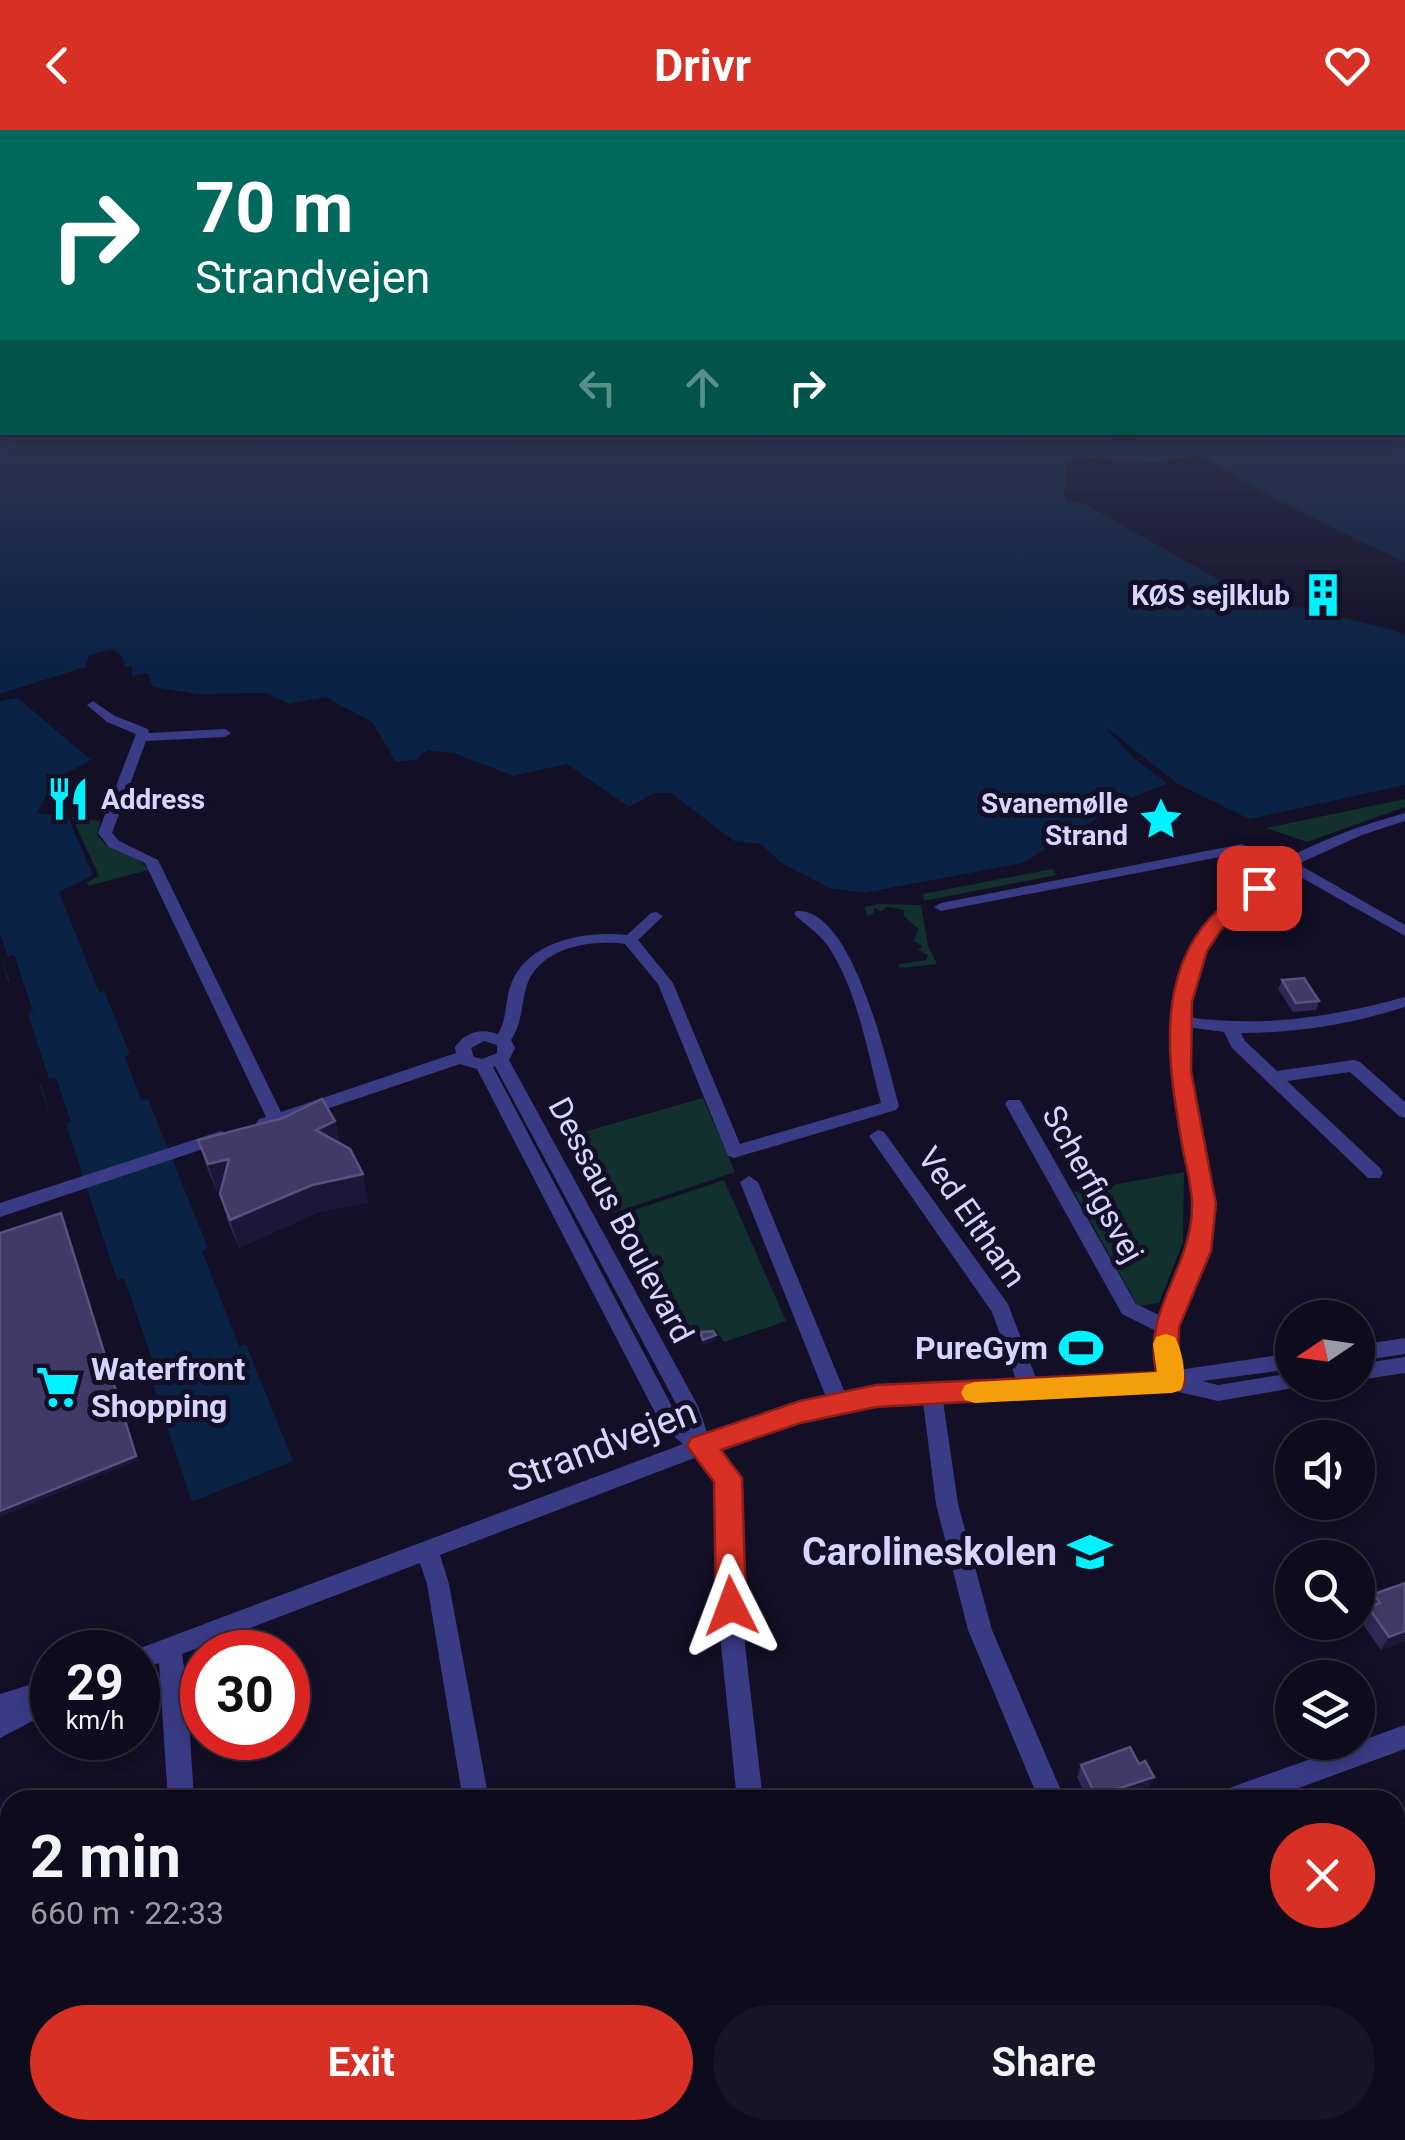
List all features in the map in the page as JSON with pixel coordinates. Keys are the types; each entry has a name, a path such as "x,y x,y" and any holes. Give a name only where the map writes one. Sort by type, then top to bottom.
{"street":[{"path":"93,705 112,719 138,727 142,737 104,826 105,834 114,844 150,860 276,1120"},
{"path":"142,737 225,732"},
{"path":"1172,1382 1165,1354 1166,1327 1198,1251 1204,1204 1180,1071 1180,1021 1186,978 1197,951 1232,906 1281,868 1337,838 1405,817"},
{"path":"941,907 1242,848 1405,931"},
{"path":"630,940 665,983 734,1152 890,1106 858,988 815,919 801,914"},
{"path":"0,1210 487,1055 513,1026 521,978 533,964 569,944 600,938 630,940 656,916"},
{"path":"1180,1021 1231,1028 1304,1026 1405,1002"},
{"path":"1231,1028 1238,1044 1374,1172"},
{"name":"Dessaus Boulevard","path":"487,1055 669,1420 701,1446 728,1478 733,1645 749,1790"},
{"path":"1274,1077 1354,1066 1405,1112"},
{"name":"Scherfigsvej","path":"1014,1104 1129,1309 1166,1327"},
{"name":"Ved Eltham","path":"878,1136 1001,1308 1031,1392"},
{"path":"749,1182 838,1402"},
{"path":"1375,1350 1405,1346"},
{"name":"Strandvejen","path":"160,1652 701,1446 838,1402 932,1393 1031,1392 1172,1382 1208,1372 1275,1363"},
{"path":"1375,1369 1405,1365"},
{"name":"Strandvejen","path":"1172,1382 1218,1392 1275,1384"},
{"path":"932,1393 947,1504 980,1630 1048,1790"},
{"path":"428,1551 438,1584 474,1790"},
{"path":"170,1648 176,1686 181,1790"},
{"path":"0,1706 30,1699"},
{"path":"0,1726 30,1708"},
{"path":"1259,1790 1405,1737"}],"green space":[{"path":"1405,799 1405,807 1307,842 1266,828"},
{"path":"72,817 100,821 97,834 102,841 137,859 148,870 88,886 87,882 98,876"},
{"path":"1052,869 1057,875 924,901 923,894"},
{"path":"921,905 928,946 937,964 900,968 898,964 926,960 928,955 918,950 922,946 914,941 918,929 904,916 904,910 874,908 873,914 867,916 865,907"},
{"path":"703,1098 735,1172 613,1213 566,1137"},
{"path":"1184,1172 1183,1242 1159,1303 1138,1306 1074,1192"},
{"path":"724,1180 786,1321 724,1342 716,1330 691,1338 619,1215"}],"water":[{"path":"0,481 1067,481 1067,488 1062,488 1067,502 1081,502 1244,594 1405,636 1405,785 1249,819 1178,784 1104,726 1134,758 1168,784 1133,797 1022,863 864,893 830,888 780,862 761,844 734,841 671,793 654,793 629,807 567,764 513,776 454,753 428,750 416,760 396,762 372,722 325,697 289,704 266,693 197,694 153,687 147,673 132,676 132,666 125,667 114,649 89,655 85,667 0,694"},
{"path":"1245,481 1405,481 1405,563"},
{"path":"23,697 101,758 64,776 45,810 74,813 72,818 99,876 74,888 307,1462 181,1515 141,1391 146,1388 58,1127 54,1128 39,1083 43,1081 21,1015 17,1016 0,953 0,701"}],"pier":[{"path":"23,697 101,758 64,776 45,810 74,813 72,818 99,876 74,888 307,1462 181,1515 141,1391 146,1388 58,1127 54,1128 21,1015 17,1016 7,984 10,982 0,953 0,933 8,957 14,955 33,1011 28,1014 49,1079 56,1077 71,1122 66,1124 117,1280 124,1278 158,1376 151,1379 192,1502 293,1461 246,1344 239,1346 202,1251 208,1248 148,1099 141,1100 125,1057 130,1054 104,991 99,992 59,892 93,875 68,817 37,813 55,779 91,760 18,698"}],"building":[{"path":"1304,978 1319,1001 1296,1003 1282,980"},
{"path":"322,1099 335,1121 316,1130 350,1149 363,1174 312,1185 230,1220 220,1194 229,1159 208,1164 198,1140 283,1118"},
{"name":"Waterfront Shopping","path":"61,1213 136,1456 0,1511 0,1233"},
{"path":"713,1331 716,1335 703,1340 700,1332"},
{"path":"1405,1583 1405,1631 1389,1637 1375,1617 1375,1605 1380,1603 1375,1594"},
{"path":"1130,1747 1139,1764 1145,1761 1154,1777 1114,1790 1093,1790 1081,1765"}],"slow traffic":[{"path":"975,1393 1172,1382 1166,1344"}],"place":[{"name":"KØS sejlklub","path":"1323,595"},
{"name":"Address","path":"68,799"},
{"name":"Svanemølle Strand","path":"1161,819"},
{"name":"PureGym","path":"1081,1348"},
{"name":"Waterfront Shopping","path":"58,1387"},
{"name":"Carolineskolen","path":"1090,1552"}],"route":[{"path":"731,1606 728,1478 701,1446 800,1412 876,1396 1031,1392 1172,1382 1165,1354 1166,1327 1190,1279 1204,1204 1180,1071 1180,1021 1186,978 1212,928 1232,906 1259,888"}]}
